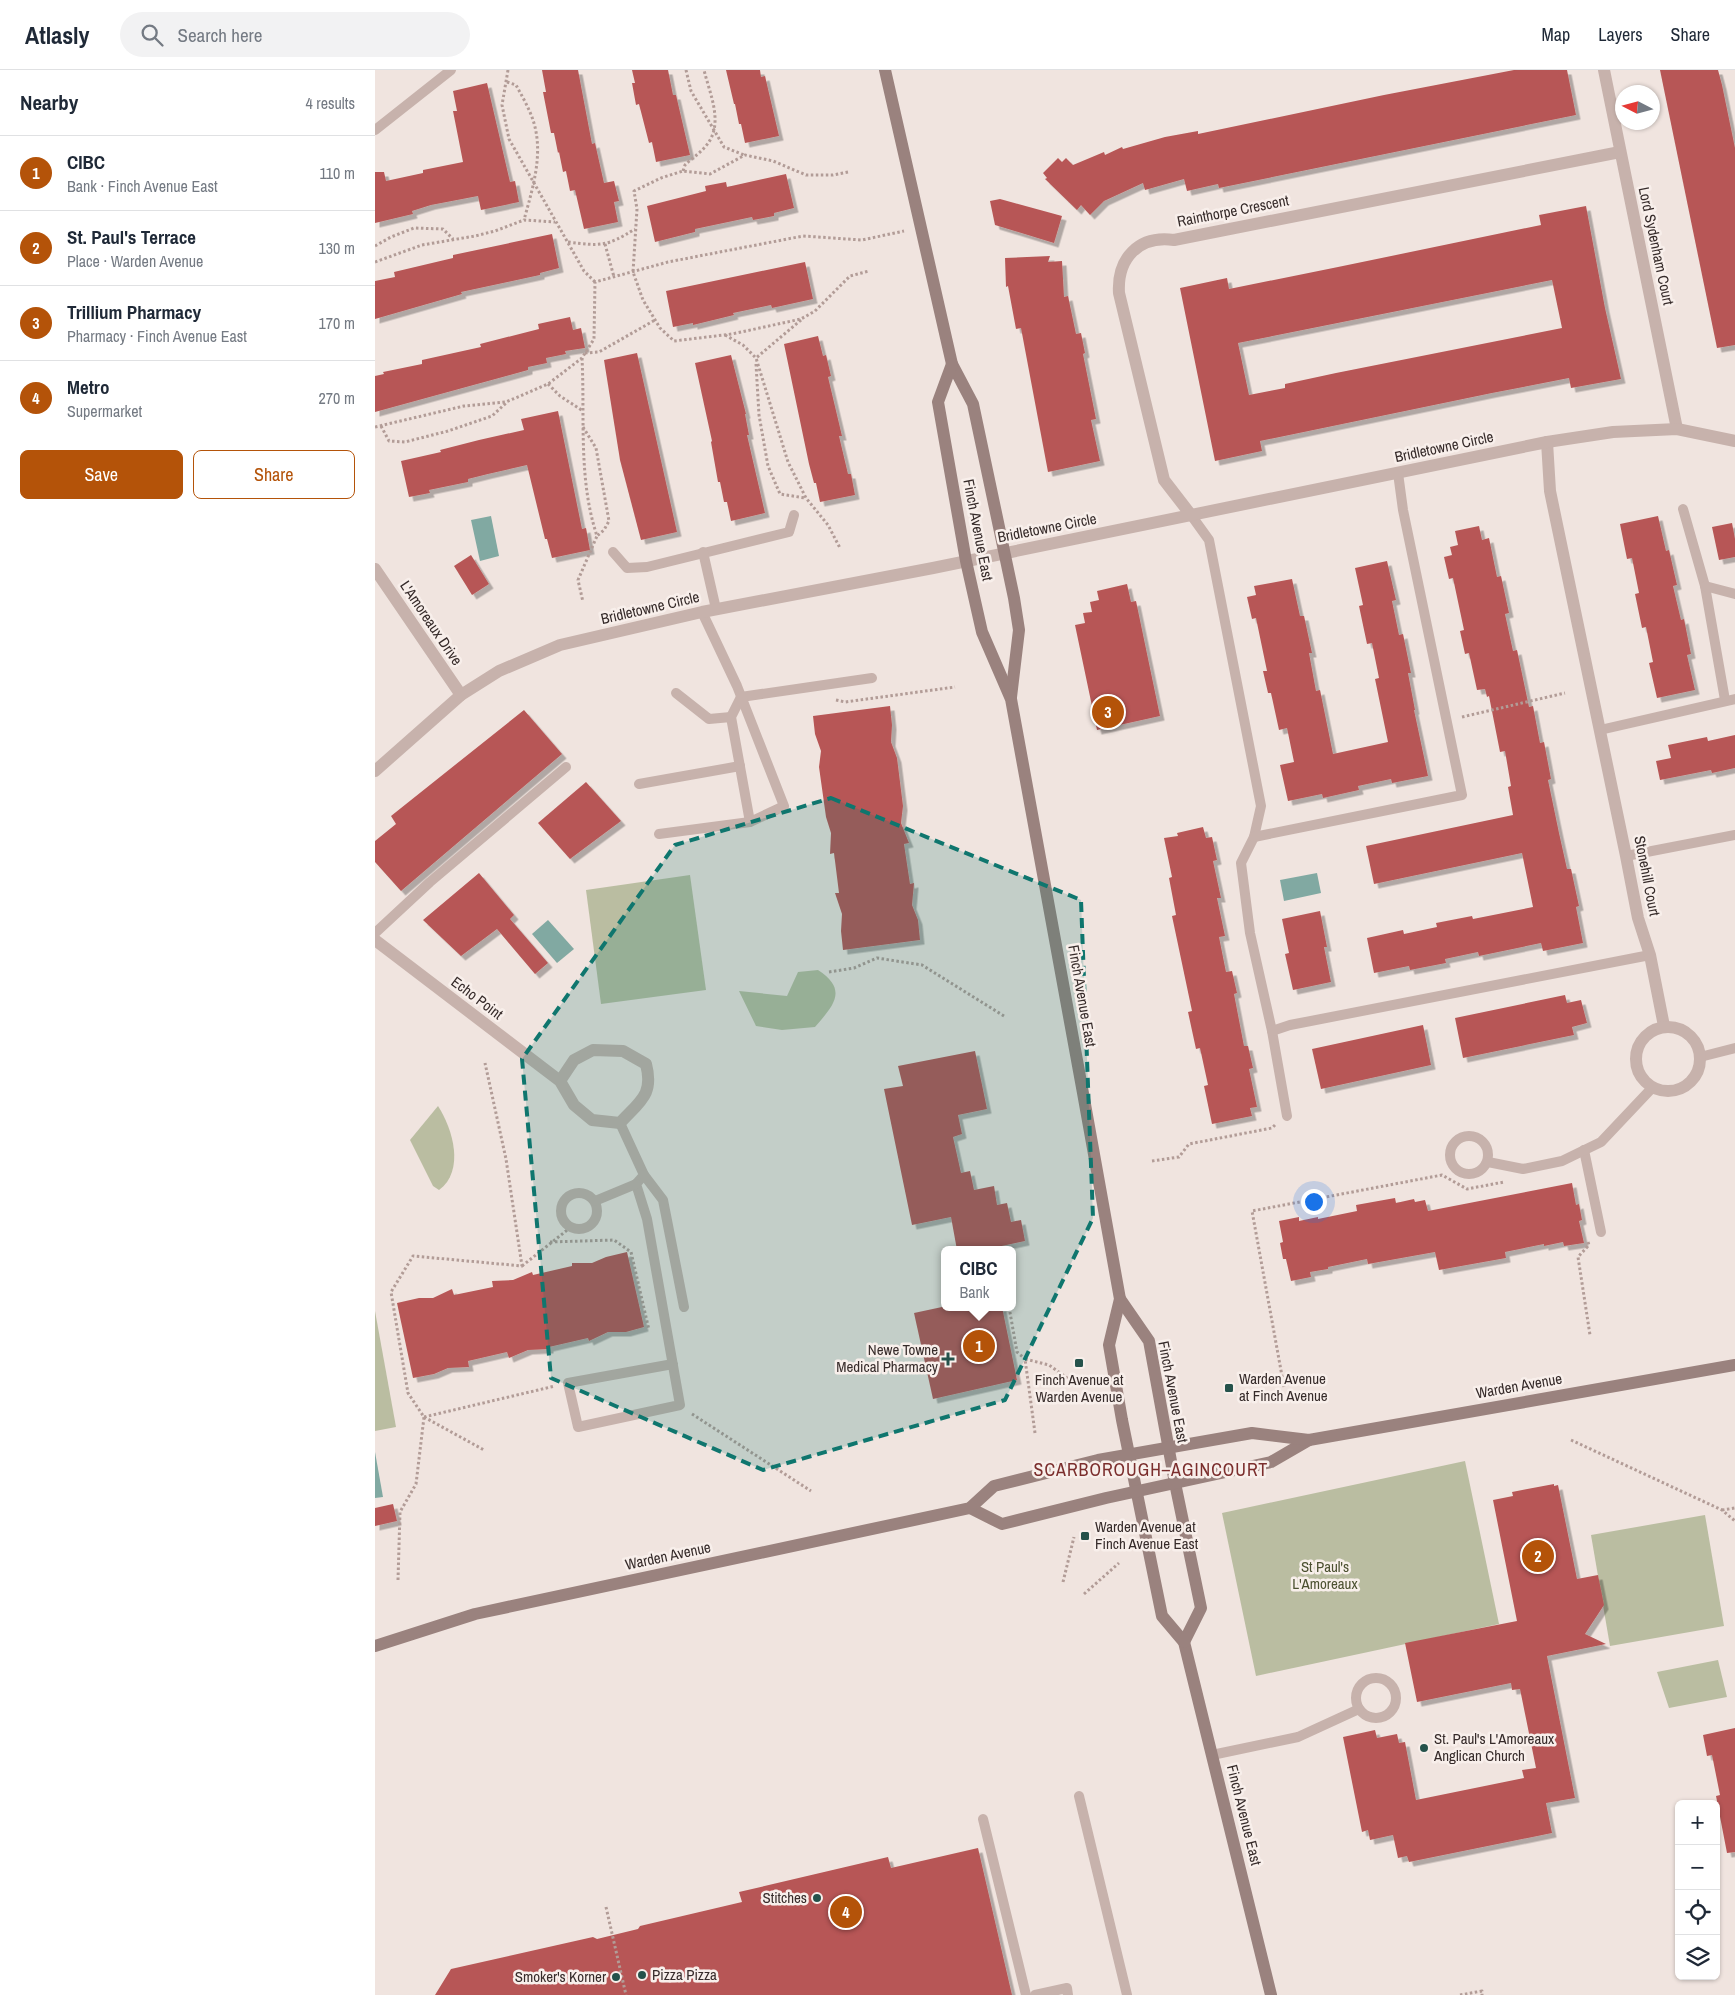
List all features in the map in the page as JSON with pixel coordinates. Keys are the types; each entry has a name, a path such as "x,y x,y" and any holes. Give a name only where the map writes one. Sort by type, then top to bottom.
{"main road":[{"name":"Finch Avenue East","path":"885,70 951,364 973,404 1005,553 1019,630 1011,699"},
{"name":"Finch Avenue East","path":"951,364 938,402 966,561 982,632 1011,699 1120,1299 1109,1345 1136,1492 1162,1616 1184,1642 1271,1995"},
{"name":"Finch Avenue East","path":"1120,1299 1149,1341 1168,1449 1201,1608 1184,1642"},
{"name":"Warden Avenue","path":"375,1646 475,1614 970,1508 994,1486 1098,1460 1252,1433 1309,1440 1735,1365"},
{"name":"Warden Avenue","path":"970,1508 1002,1524 1271,1462 1309,1440"}],"street":[{"name":"Lord Sydenham Court","path":"1604,70 1677,429"},
{"name":"Rainthorpe Crescent","path":"1191,515 1164,480 1119,294 1120,272 1125,261 1137,247 1153,240 1174,240 1620,152"},
{"name":"Bridletowne Circle","path":"375,771 461,695 499,670 560,645 716,609 966,561 1547,442 1613,432 1677,429 1735,440"},
{"name":"Stonehill Court","path":"1547,442 1550,490 1638,918 1650,955 1664,1026"},
{"name":"L'Amoreaux Drive","path":"375,569 461,695"},
{"name":"Echo Point","path":"375,940 560,1081 574,1105 592,1120 620,1123"},
{"path":"1664,1026 1677,1028 1689,1034 1697,1044 1701,1057 1697,1074 1685,1087 1669,1092 1652,1088 1640,1077 1635,1061 1638,1045 1649,1032 1664,1026"},
{"path":"560,1081 574,1060 593,1050 623,1051 646,1064 649,1078 647,1094 620,1123"}],"lane":[{"path":"375,130 451,70"},
{"path":"1254,837 1462,795 1403,510 1398,473"},
{"path":"1600,730 1730,699 1705,586 1683,509"},
{"path":"613,552 627,568 647,567 789,532 794,515"},
{"path":"1191,515 1209,540 1261,806 1254,837 1241,863 1250,933 1272,1031 1287,1116"},
{"path":"703,552 716,609"},
{"path":"1705,586 1735,594"},
{"path":"659,834 750,822 784,806 741,697 702,612"},
{"path":"741,697 872,678"},
{"path":"676,693 709,719 731,717"},
{"path":"741,697 731,717 750,822"},
{"path":"639,784 740,766"},
{"path":"375,933 431,882 567,767"},
{"path":"1626,856 1735,835"},
{"path":"1272,1031 1290,1025 1650,955"},
{"path":"1701,1057 1735,1048"},
{"path":"1488,1162 1523,1168 1562,1161 1601,1142 1652,1088"},
{"path":"620,1123 644,1176 663,1200 685,1307"},
{"path":"1584,1150 1601,1232"},
{"path":"595,1201 636,1184 644,1176"},
{"path":"636,1184 647,1219 673,1364 680,1405 578,1427 568,1383 673,1364"},
{"path":"573,1194 585,1194 595,1201 598,1213 593,1224 582,1229 571,1227 563,1218 561,1213 562,1207 568,1197 573,1194"},
{"path":"1373,1677 1385,1679 1395,1688 1397,1702 1389,1714 1376,1718 1363,1714 1359,1709 1356,1696 1361,1684 1366,1680 1373,1677"},
{"path":"1212,1755 1298,1737 1359,1709"},
{"path":"1079,1796 1127,1995"},
{"path":"983,1819 1027,1995"},
{"path":"1035,1995 1067,1988 1068,1995"}],"path":[{"path":"375,427 464,406 506,402 548,384 582,358 594,340 595,282 584,271 509,139 502,105 508,70"},
{"path":"686,70 691,91 724,147 745,155 773,161 806,175 833,175 848,172"},
{"path":"683,172 685,165 706,147 715,132 716,119 704,70"},
{"path":"507,82 516,85 533,120 538,141 538,163 524,220"},
{"path":"745,155 710,174 683,172 661,178 634,191 637,209 633,272 643,300 660,328 674,341 725,335 801,319"},
{"path":"375,262 422,245 495,231 524,220 555,222"},
{"path":"595,282 668,262 803,236 862,240 921,227"},
{"path":"375,246 414,228 443,229 454,240"},
{"path":"567,242 597,246 615,241 635,229"},
{"path":"605,244 614,277"},
{"path":"756,358 801,319 815,311 850,276 869,271"},
{"path":"585,352 599,352 655,320"},
{"path":"725,335 743,345 756,358 788,462 806,498 828,525 840,548"},
{"path":"582,358 584,411 582,448 589,512 597,536"},
{"path":"756,358 759,415 768,466 780,494 806,498"},
{"path":"548,384 560,396 584,411"},
{"path":"381,426 389,441 405,442 492,416 506,402"},
{"path":"583,426 596,448 609,521 604,530 597,536 577,580 583,602"},
{"path":"835,700 845,702 955,687"},
{"path":"1447,720 1565,693"},
{"path":"829,972 854,968 877,958 922,964 1004,1016"},
{"path":"485,1063 506,1160 522,1266"},
{"path":"1152,1162 1179,1157 1189,1144 1272,1128 1287,1116"},
{"path":"1284,1388 1253,1211 1443,1175 1467,1189 1513,1180"},
{"path":"484,1450 424,1417 407,1393 391,1292 413,1256 522,1266 571,1227"},
{"path":"1587,1236 1589,1245 1578,1257 1590,1335"},
{"path":"550,1242 614,1240 631,1252 649,1333"},
{"path":"1010,1311 1017,1352 1025,1359 1049,1365 1074,1383"},
{"path":"1025,1359 1035,1433"},
{"path":"424,1417 568,1383"},
{"path":"680,1405 811,1491"},
{"path":"398,1580 400,1512 416,1484 424,1417"},
{"path":"1571,1440 1722,1510 1735,1520"},
{"path":"1722,1510 1735,1508"},
{"path":"1063,1582 1073,1537"},
{"path":"1084,1594 1119,1563"},
{"path":"606,1907 626,1995"},
{"path":"1460,1995 1482,1991 1483,1995"}],"highlighted area":[{"path":"831,798 1081,900 1093,1218 1005,1400 763,1470 551,1378 522,1059 675,845"}],"green space":[{"path":"690,875 706,990 601,1004 586,890"},
{"path":"818,970 828,977 833,984 835,998 832,1005 815,1027 782,1030 756,1026 739,991 787,996 798,972"},
{"path":"438,1106 448,1126 454,1150 452,1172 447,1182 439,1190 433,1186 410,1140"},
{"path":"375,1311 396,1427 375,1431"},
{"name":"St Paul's L'Amoreaux","path":"1465,1461 1499,1624 1256,1676 1222,1513"},
{"path":"1705,1515 1724,1626 1610,1646 1591,1535"},
{"path":"1718,1660 1727,1697 1669,1708 1657,1672"}],"water":[{"path":"491,516 499,556 480,561 471,520"},
{"path":"1317,873 1321,893 1284,901 1280,880"},
{"path":"548,920 574,949 557,963 532,934"},
{"path":"375,1452 383,1497 375,1498"}],"building":[{"path":"542,70 578,70 592,144 595,143 604,183 614,181 619,201 614,202 618,222 584,229 575,190 570,191 566,171 563,172 554,133 551,133 543,92 546,92"},
{"path":"632,70 668,70 690,155 656,162 652,142 649,143 639,104 636,105 632,83 635,83"},
{"path":"726,70 760,70 761,77 765,76 779,136 745,143"},
{"path":"1514,70 1567,70 1576,115 1219,188 1218,184 1187,191 1184,179 1145,190 1143,183 1104,201 1090,215 1081,205 1077,210 1045,179 1047,178 1043,173 1058,158 1062,162 1066,158 1073,165 1104,152 1105,155 1122,147 1123,149 1165,137 1198,131 1198,134"},
{"path":"1660,70 1718,70 1735,148 1735,345 1717,348"},
{"path":"487,83 510,182 515,181 519,202 481,210 478,196 431,205 412,211 413,214 375,223 375,172 384,172 386,181 423,173 423,170 463,162 453,111 457,111 453,91"},
{"path":"786,174 794,208 774,213 774,216 753,220 752,217 695,229 695,232 655,242 647,206 706,191 705,186 726,182 727,187"},
{"path":"1000,199 1062,216 1054,243 995,225 990,201"},
{"path":"1586,206 1605,308 1621,379 1571,388 1569,378 1492,393 1260,441 1262,451 1215,461 1180,288 1227,278 1229,289 1338,267 1541,225 1539,215","holes":["1552,280 1562,328 1336,373 1285,384 1285,388 1249,395 1238,343"]},
{"path":"552,234 559,268 540,273 540,275 461,292 462,294 375,319 375,281 395,277 394,272 453,258 453,255"},
{"path":"1050,256 1048,262 1062,261 1064,297 1068,296 1076,334 1081,333 1085,353 1083,354 1096,419 1091,420 1100,461 1048,472 1021,328 1016,329 1008,286 1006,287 1005,258"},
{"path":"805,262 813,299 772,308 771,305 733,313 734,315 693,325 693,323 673,327 666,291"},
{"path":"570,317 573,330 581,328 585,348 565,351 566,354 546,358 547,363 528,367 528,370 375,412 375,376 384,374 383,372 422,364 422,360 481,347 480,344 539,329 538,324"},
{"path":"818,336 823,356 826,355 831,376 828,377 842,436 839,436 848,474 851,474 855,495 820,502 809,464 784,344"},
{"path":"637,353 677,532 641,540 620,460 604,360"},
{"path":"731,355 746,414 749,435 747,435 765,513 731,521 727,502 724,502 720,482 718,482 712,441 695,363"},
{"path":"558,411 582,529 586,528 590,550 552,558 547,539 545,539 527,465 468,479 468,482 429,490 430,493 409,497 401,461 524,430 521,419"},
{"path":"1658,516 1666,551 1669,550 1677,585 1673,586 1681,620 1684,619 1691,654 1687,655 1695,690 1657,698 1649,663 1653,662 1646,627 1642,628 1635,594 1639,593 1632,558 1627,559 1620,524"},
{"path":"1732,523 1735,539 1735,557 1719,560 1712,527"},
{"path":"1479,526 1482,540 1489,538 1497,577 1501,576 1509,613 1505,614 1513,651 1517,650 1529,707 1533,706 1540,743 1544,742 1551,779 1548,780 1567,869 1571,869 1579,906 1576,907 1583,943 1543,951 1541,943 1479,956 1478,952 1445,959 1446,963 1410,970 1409,966 1374,973 1367,938 1403,930 1404,934 1437,927 1436,923 1472,916 1473,919 1533,907 1522,853 1374,884 1366,846 1513,815 1508,787 1511,786 1505,751 1500,752 1489,696 1487,697 1485,689 1477,690 1469,653 1465,654 1460,631 1464,630 1453,578 1449,579 1444,557 1452,555 1450,547 1458,545 1455,531"},
{"path":"471,555 489,584 472,595 454,566"},
{"path":"1387,561 1396,600 1392,601 1399,635 1403,634 1411,673 1408,673 1414,710 1428,776 1392,783 1391,779 1358,786 1359,790 1323,798 1322,794 1288,801 1280,765 1294,762 1287,728 1279,730 1271,693 1268,693 1263,671 1267,671 1256,618 1252,619 1247,597 1256,595 1254,586 1292,579 1300,616 1304,616 1312,653 1309,653 1316,691 1320,690 1333,754 1388,742 1375,679 1379,678 1372,643 1367,644 1359,606 1363,605 1355,568"},
{"path":"1127,584 1131,602 1136,601 1160,716 1097,730 1075,625 1085,623 1083,613 1092,612 1090,602 1099,600 1097,591"},
{"path":"890,706 891,742 897,758 903,806 901,823 909,843 904,844 910,884 914,883 912,905 918,920 920,940 843,950 842,914 835,893 839,893 834,853 830,854 831,833 826,817 819,767 821,751 815,734 813,716"},
{"path":"524,710 562,754 401,891 375,862 375,841 396,824 391,816"},
{"path":"1735,735 1735,768 1712,773 1711,770 1660,780 1656,761 1671,758 1668,745 1707,737 1708,741"},
{"path":"586,782 621,821 570,859 538,823"},
{"path":"1203,827 1206,838 1212,837 1217,860 1213,861 1221,898 1217,898 1225,936 1219,937 1226,972 1232,971 1237,993 1234,994 1244,1046 1248,1046 1253,1068 1249,1069 1257,1107 1250,1108 1252,1116 1212,1124 1204,1086 1208,1085 1200,1048 1196,1049 1188,1012 1192,1011 1172,916 1176,915 1169,878 1172,877 1164,838 1178,836 1177,833"},
{"path":"479,873 514,915 510,919 548,963 535,974 497,929 461,956 423,920"},
{"path":"1320,911 1327,947 1324,947 1331,982 1293,990 1285,954 1289,953 1282,919"},
{"path":"1565,995 1567,1003 1581,1000 1587,1023 1572,1027 1574,1035 1463,1058 1455,1018"},
{"path":"1423,1025 1431,1065 1321,1089 1312,1049"},
{"path":"975,1051 987,1109 958,1115 962,1134 953,1137 961,1173 970,1171 974,1190 994,1186 997,1205 1007,1203 1011,1222 1021,1220 1025,1241 1002,1246 956,1246 951,1217 912,1225 884,1089 903,1086 898,1066"},
{"path":"1572,1183 1576,1205 1579,1204 1582,1220 1579,1221 1584,1243 1564,1246 1563,1242 1544,1246 1544,1244 1505,1252 1506,1258 1439,1270 1435,1252 1368,1264 1367,1259 1310,1272 1311,1277 1291,1281 1286,1259 1283,1259 1280,1243 1283,1242 1279,1221 1299,1217 1299,1221 1318,1217 1318,1219 1357,1211 1356,1205 1395,1198 1396,1203 1414,1199 1415,1202 1425,1200 1428,1211"},
{"path":"627,1252 644,1327 626,1332 608,1332 589,1341 588,1338 549,1347 549,1349 528,1350 509,1358 507,1352 468,1361 469,1367 448,1368 434,1374 413,1378 397,1303 419,1298 433,1298 452,1289 454,1295 493,1287 492,1281 513,1280 532,1272 533,1275 572,1266 572,1263 592,1263 606,1257"},
{"path":"941,1307 941,1311 1003,1311 1017,1380 933,1399 914,1313"},
{"path":"1554,1484 1554,1486 1558,1485 1577,1579 1598,1575 1604,1605 1585,1634 1606,1644 1547,1656 1575,1798 1546,1803 1552,1833 1409,1862 1407,1856 1398,1858 1393,1835 1370,1840 1368,1830 1362,1832 1343,1737 1375,1730 1377,1738 1397,1734 1399,1743 1405,1742 1416,1800 1524,1778 1522,1770 1536,1768 1520,1689 1512,1690 1511,1683 1417,1702 1405,1643 1517,1621 1493,1500 1513,1496 1512,1492"},
{"path":"393,1504 397,1521 375,1526 375,1508"},
{"path":"1735,1728 1735,1852 1727,1853 1720,1817 1720,1800 1717,1800 1716,1796 1720,1795 1712,1755 1707,1756 1703,1735"},
{"path":"978,1848 1012,1995 435,1995 451,1969 593,1937 597,1939 638,1929 640,1926 742,1902 739,1892 888,1857 891,1868"}],"place":[{"name":"Trillium Pharmacy","path":"1108,712"},
{"name":"CIBC","path":"979,1346"},
{"name":"Newe Towne Medical Pharmacy","path":"948,1359"},
{"name":"Finch Avenue at Warden Avenue","path":"1079,1363"},
{"name":"Warden Avenue at Finch Avenue","path":"1229,1388"},
{"name":"Warden Avenue at Finch Avenue East","path":"1085,1536"},
{"name":"St. Paul's Terrace","path":"1538,1556"},
{"name":"St. Paul's L'Amoreaux Anglican Church","path":"1424,1748"},
{"name":"Stitches","path":"817,1898"},
{"name":"Metro","path":"846,1912"},
{"name":"Pizza Pizza","path":"642,1975"},
{"name":"Smoker's Korner","path":"616,1977"}],"district":[{"name":"SCARBOROUGH–AGINCOURT","path":"1151,1470"}]}
